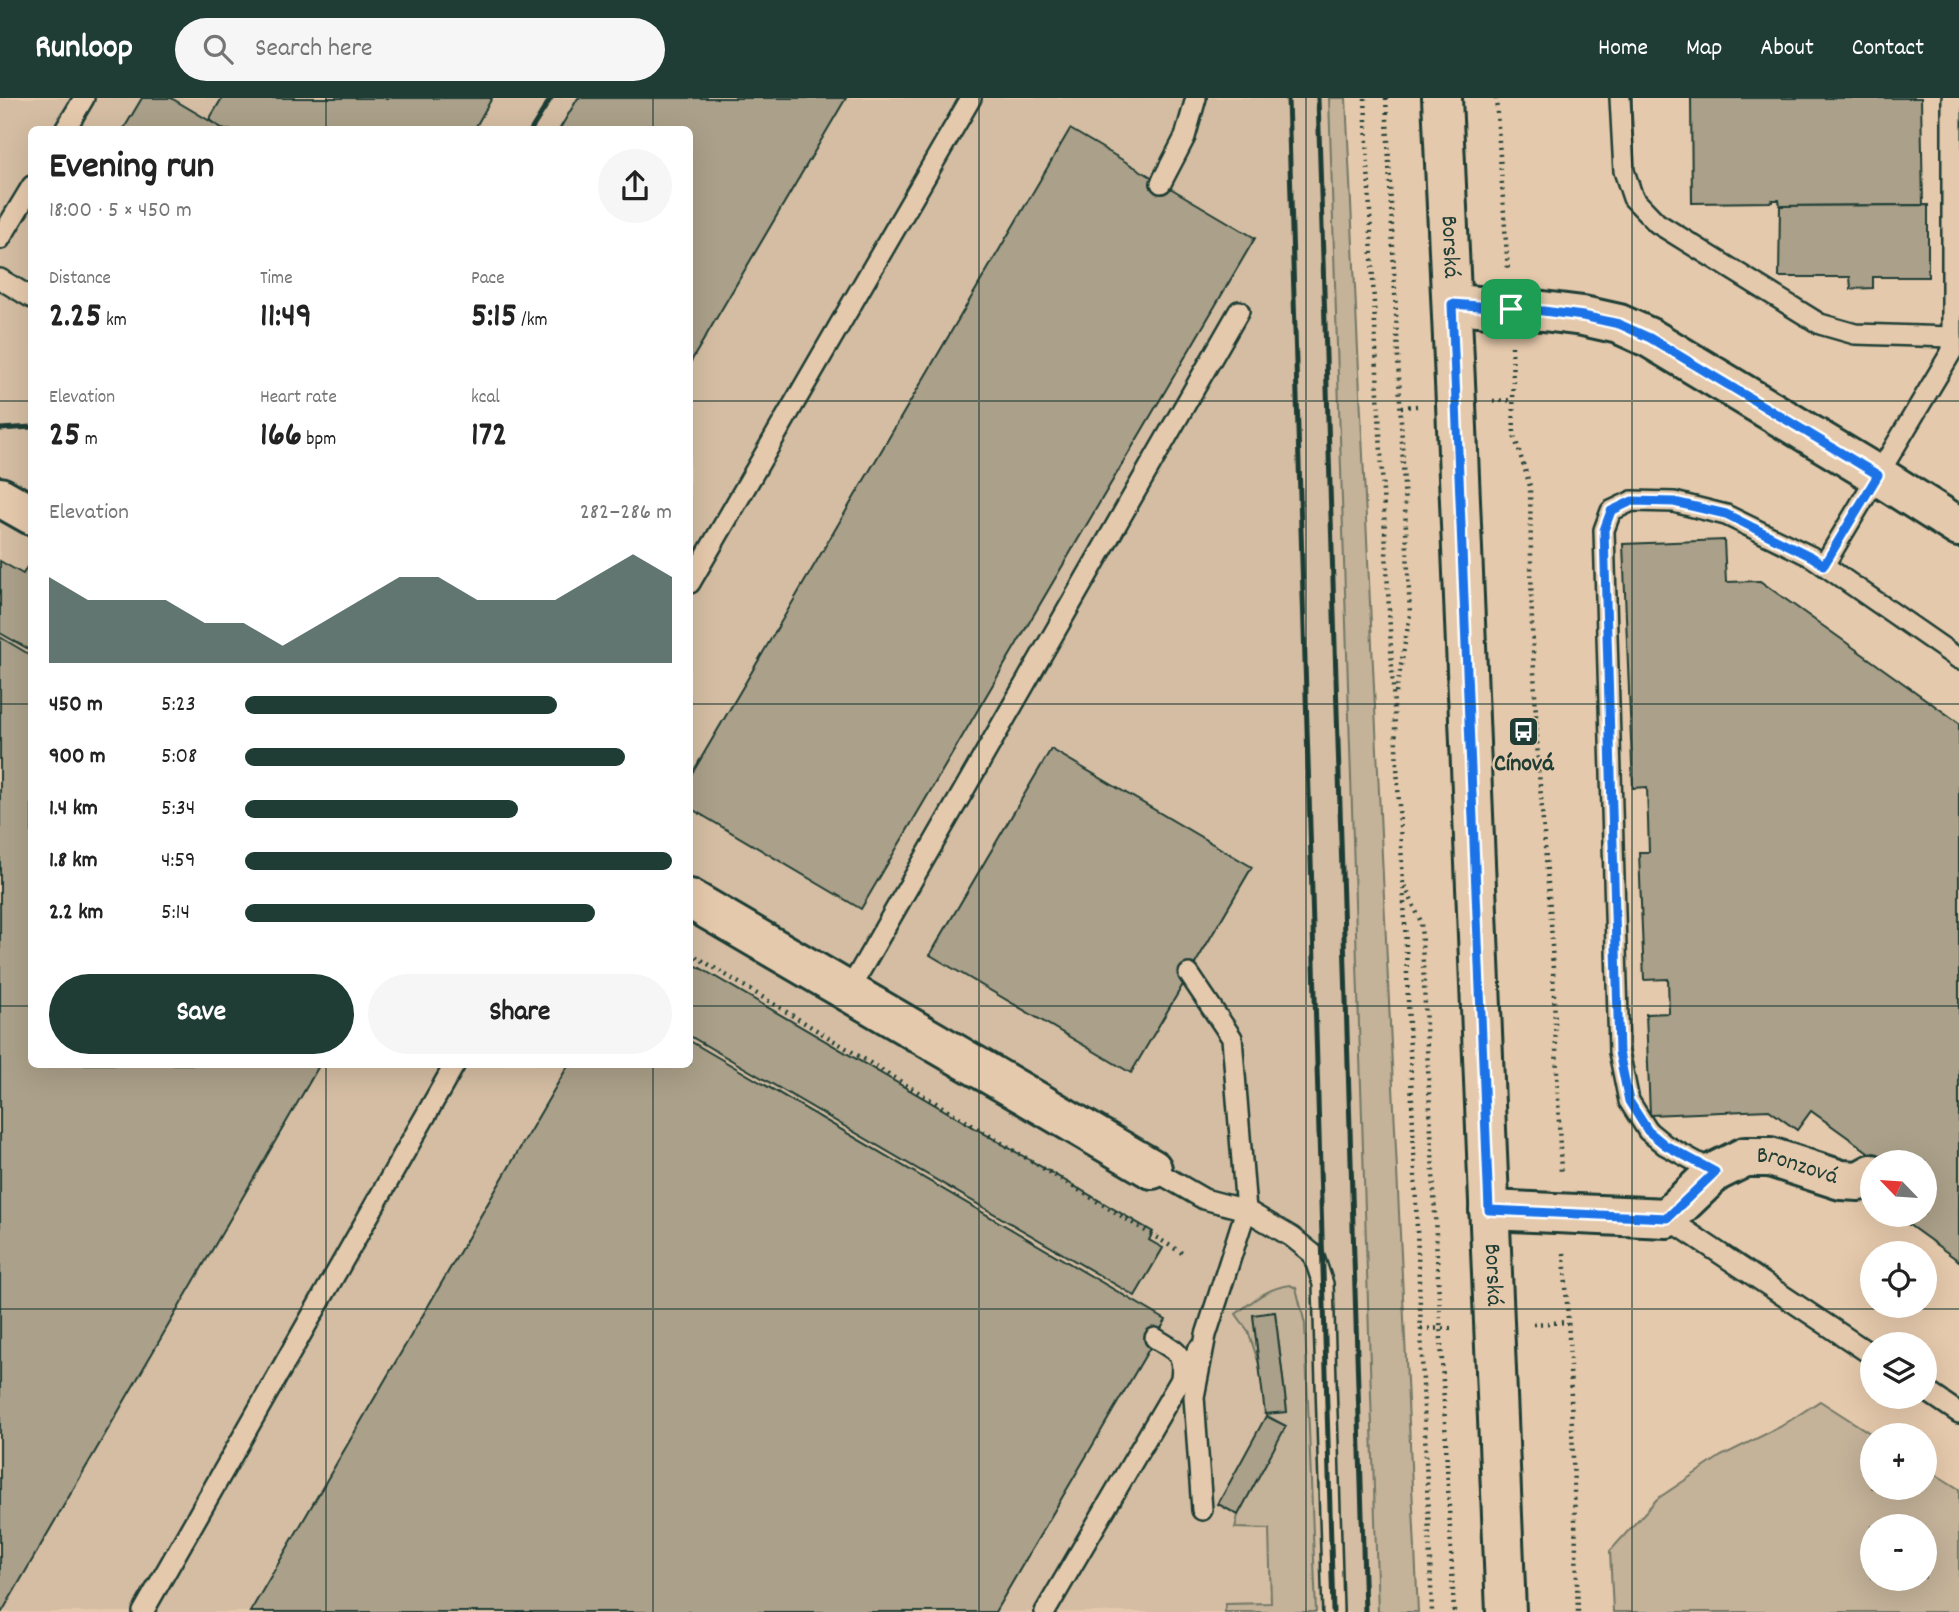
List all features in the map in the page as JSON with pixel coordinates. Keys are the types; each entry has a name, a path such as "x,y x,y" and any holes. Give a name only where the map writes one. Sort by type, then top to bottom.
{"street":[{"name":"Borská","path":"1441,98 1452,304 1506,1612"},
{"path":"1452,304 1583,316 1619,324 1650,338 1959,527"},
{"path":"0,497 28,513"},
{"path":"693,901 1152,1169"},
{"name":"Bronzová","path":"1667,1218 1715,1172 1745,1157 1770,1157 1841,1180 1860,1180"},
{"path":"1489,1210 1667,1218"}],"lane":[{"path":"68,126 85,98"},
{"path":"693,578 971,98"},
{"path":"1161,183 1185,137 1196,98"},
{"path":"1620,98 1624,171 1633,198 1657,223 1820,324 1855,334 1952,337"},
{"path":"1824,565 1952,351 1952,98"},
{"path":"0,239 28,193"},
{"path":"0,279 28,296"},
{"path":"848,992 1239,310"},
{"path":"1715,1172 1665,1145 1648,1131 1629,1101 1619,1052 1604,530 1611,511 1632,501 1674,502 1726,514 1812,557 1959,659"},
{"path":"1189,974 1232,1038 1246,1210 1206,1335 1195,1397 1202,1510"},
{"path":"143,1612 453,1068"},
{"path":"1152,1169 1204,1199 1246,1210 1292,1237 1313,1254 1323,1284 1333,1612"},
{"path":"1667,1218 1860,1347"},
{"path":"1045,1612 1206,1335"},
{"path":"1155,1338 1178,1353 1184,1363 1181,1379"},
{"path":"1937,1399 1959,1413"}],"path":[{"path":"1365,98 1403,881 1432,1612"},
{"path":"1386,98 1410,615 1394,701"},
{"path":"1496,98 1511,309 1514,435 1530,486 1532,628 1538,761 1551,920 1578,1612"},
{"path":"1403,881 1421,922 1454,1612"},
{"path":"693,955 1182,1253"}],"shaded area":[{"path":"0,98 1346,98 1418,1612 0,1612"},
{"path":"1329,98 1346,98 1418,1612 1378,1612"},
{"path":"1290,1285 1296,1288 1305,1324 1316,1612 1225,1612 1225,1604 1271,1603 1269,1529 1235,1528 1238,1515 1285,1426 1265,1414 1287,1411 1275,1312 1253,1315 1259,1364 1248,1331 1236,1314 1268,1292"},
{"path":"1820,1401 1860,1427 1860,1500 1937,1500 1937,1475 1959,1489 1959,1612 1613,1612 1610,1551 1657,1499 1721,1456 1780,1427"}],"building":[{"path":"142,98 171,98 218,126 125,126"},
{"path":"222,98 492,98 476,126 219,126 209,120"},
{"path":"578,98 846,98 693,358 693,126 561,126"},
{"path":"1691,98 1921,98 1923,205 1780,206 1779,200 1692,203"},
{"path":"1070,129 1255,238 861,909 693,810 693,772"},
{"path":"1928,205 1928,277 1873,277 1873,288 1851,289 1850,277 1779,277 1780,206"},
{"path":"1724,540 1726,582 1760,581 1959,723 1959,1261 1937,1245 1937,1241 1931,1241 1912,1227 1937,1227 1937,1150 1865,1150 1811,1111 1797,1130 1769,1110 1650,1115 1646,1014 1669,1013 1668,979 1644,980 1639,852 1649,852 1647,787 1633,788 1623,544"},
{"path":"0,561 23,574 28,568 28,649 0,633"},
{"path":"0,637 28,654 28,1068 318,1068 0,1612"},
{"path":"1051,749 1252,867 1131,1073 930,955"},
{"path":"693,964 1153,1232 1149,1240 1163,1248 1135,1296 693,1038"},
{"path":"693,1043 1166,1320 995,1612 250,1612 567,1068 693,1068"},
{"path":"1275,1312 1287,1412 1265,1414 1253,1315"},
{"path":"1266,1416 1286,1426 1238,1515 1218,1504"}],"railway":[{"path":"534,126 551,98"},
{"path":"1288,98 1333,1612"},
{"path":"1318,98 1365,1612"},
{"path":"0,429 28,427"}],"place":[{"name":"Cínová","path":"1524,731"}],"route":[{"path":"1452,304 1511,309 1583,316 1619,324 1650,338 1878,475 1824,565 1726,514 1674,502 1632,501 1611,511 1604,530 1619,1052 1629,1101 1648,1131 1665,1145 1715,1172 1667,1218 1489,1210 1452,304"}]}
